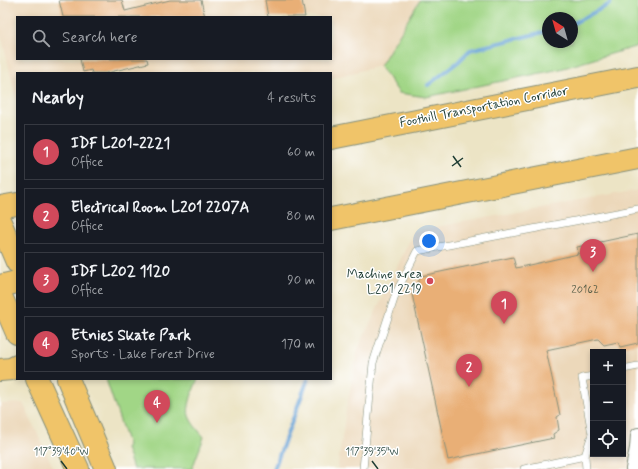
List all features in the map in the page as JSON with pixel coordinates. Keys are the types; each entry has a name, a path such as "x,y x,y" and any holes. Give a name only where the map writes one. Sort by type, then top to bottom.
{"main road":[{"name":"Foothill Transportation Corridor","path":"332,138 638,77"},
{"path":"335,218 638,158"},
{"path":"0,207 16,204"},
{"path":"0,222 16,260"},
{"path":"0,286 16,282"},
{"path":"0,294 16,331"},
{"path":"0,370 11,369 16,366"},
{"path":"37,380 78,469"},
{"path":"68,380 106,469"}],"street":[{"path":"633,469 638,435"}],"lane":[{"path":"363,469 373,363 396,293 417,251 638,209"},
{"path":"626,369 638,366"},
{"path":"586,469 585,456 592,434 582,378 590,377"},
{"path":"524,469 585,456"}],"shaded area":[{"path":"0,0 420,0 380,66 332,78 332,72 16,72 16,98 0,30"},
{"path":"638,190 638,469 337,469 358,349 414,231"},
{"path":"23,403 54,469 0,469 0,404"}],"green space":[{"path":"420,0 638,0 638,46 560,69 426,97 399,93 380,66"},
{"path":"106,380 198,380 194,387 188,412 192,422 204,437 192,469 133,469 126,448 128,445"}],"building":[{"path":"59,0 122,0 125,11 170,0 201,0 205,16 63,16"},
{"path":"265,0 302,0 305,16 268,16"},
{"path":"80,60 147,60 148,63 110,72 92,72 91,70 83,72"},
{"path":"638,234 638,343 620,347 618,342 604,345 598,339 546,350 560,415 557,417 559,430 553,434 554,438 448,460 412,294 421,276 513,257 516,268 578,254 577,247"}],"waterway":[{"path":"578,21 610,4 611,0"},
{"path":"428,85 458,62 470,50 542,32"},
{"path":"274,469 308,380"}],"place":[{"name":"IDF L202 1120","path":"593,272"},
{"name":"Machine area L201 2219","path":"430,281"},
{"name":"IDF L201-2221","path":"504,324"},
{"name":"Electrical Room L201 2207A","path":"469,387"},
{"name":"Etnies Skate Park","path":"157,423"}]}
